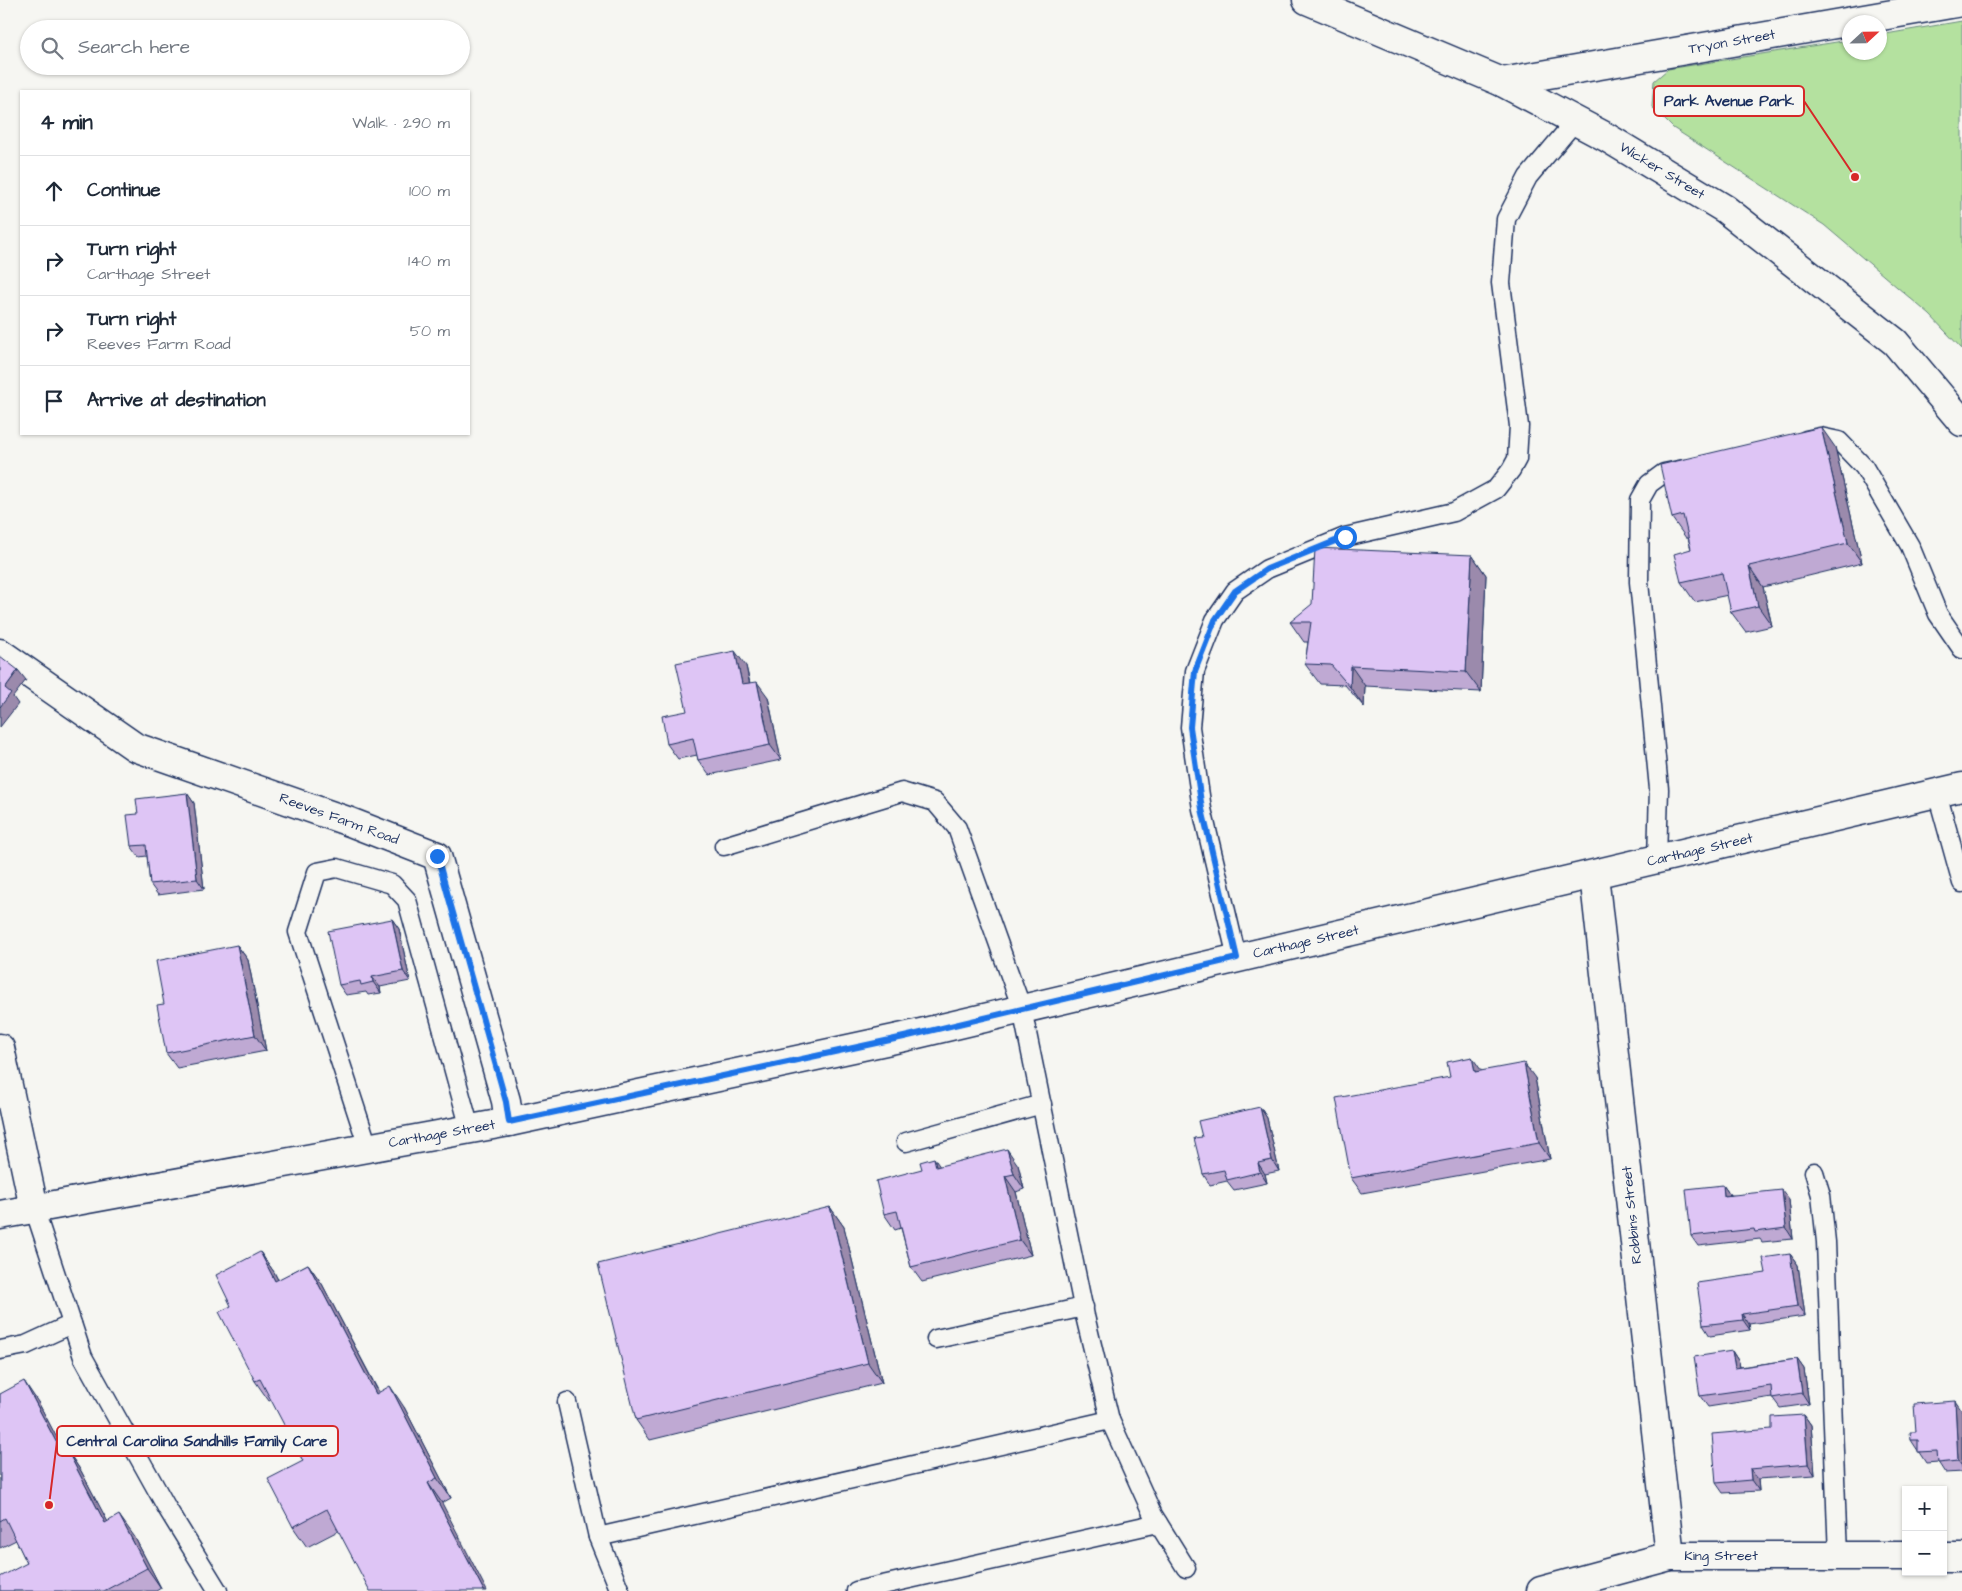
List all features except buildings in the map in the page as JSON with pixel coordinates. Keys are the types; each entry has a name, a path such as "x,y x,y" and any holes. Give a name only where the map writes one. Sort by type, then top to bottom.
{"main road":[{"name":"Wicker Street","path":"1307,0 1502,82 1606,137 1724,209 1895,342 1962,422"},
{"name":"Tryon Street","path":"1502,82 1962,2"},
{"name":"Reeves Farm Road","path":"0,653 135,747 350,822 437,856 506,1102 509,1122"},
{"name":"Carthage Street","path":"0,1215 509,1122 904,1037 1949,790"},
{"name":"Robbins Street","path":"1594,875 1670,1556"},
{"path":"2,1063 34,1208"},
{"name":"King Street","path":"1541,1591 1670,1556 1902,1556"},
{"path":"1947,1556 1962,1557"}],"lane":[{"path":"1237,958 1202,809 1190,727 1195,671 1215,620 1235,591 1267,569 1345,537 1454,512 1496,489 1511,470 1517,459 1519,426 1502,283 1506,219 1528,177 1575,121"},
{"path":"1792,443 1820,436 1839,441 1864,467 1910,546 1938,614 1962,649"},
{"path":"1657,860 1659,789 1638,582 1640,500 1649,484 1664,473 1700,465"},
{"path":"1949,790 1962,883"},
{"path":"724,846 902,792 935,802 958,828 1022,1009 1084,1308 1110,1420 1158,1523 1186,1568"},
{"path":"368,1147 298,932 317,872 337,868 392,884 407,900 470,1129"},
{"path":"906,1142 1042,1104"},
{"path":"1814,1172 1821,1196 1826,1242 1838,1556"},
{"path":"34,1208 83,1357 167,1508 218,1591"},
{"path":"936,1339 1084,1308"},
{"path":"0,1350 26,1345 72,1324"},
{"path":"567,1402 598,1537 620,1591"},
{"path":"598,1537 1110,1420"},
{"path":"856,1591 1158,1523"}],"green space":[{"path":"1962,21 1962,349 1930,315 1824,225 1673,128 1652,107 1654,81 1668,69 1842,41 1842,60 1887,60 1887,34"}],"place":[{"name":"Park Avenue Park","path":"1855,177"},
{"name":"Central Carolina Sandhills Family Care","path":"49,1505"}],"route":[{"path":"437,856 506,1102 509,1122 904,1037 1237,958 1202,809 1190,727 1195,671 1215,620 1235,591 1267,569 1345,537"}]}
